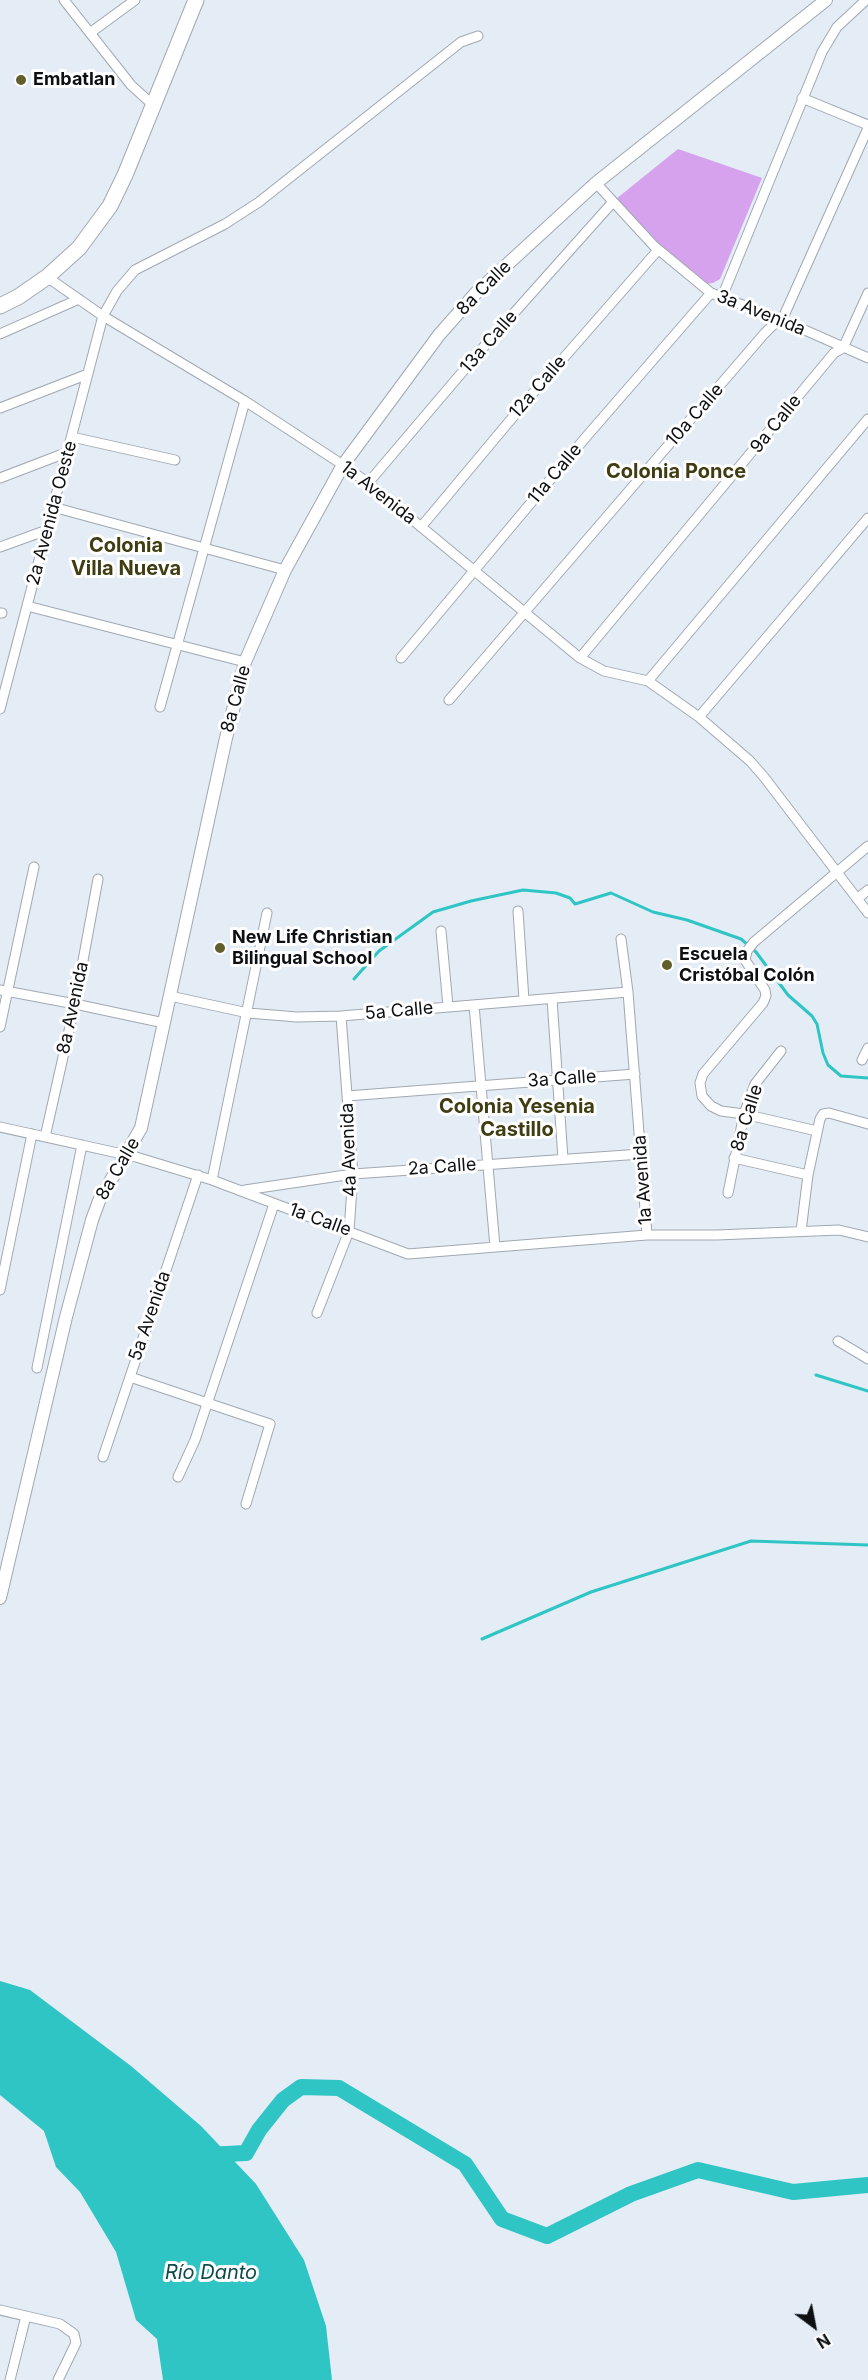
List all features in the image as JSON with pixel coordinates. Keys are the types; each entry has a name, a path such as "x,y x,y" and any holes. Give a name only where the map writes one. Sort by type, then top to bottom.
{"main road":[{"path":"0,306 47,277 79,248 110,206 125,175 196,0"}],"street":[{"path":"64,0 131,86 153,105"},
{"path":"90,33 135,0"},
{"name":"8a Calle","path":"0,1598 66,1317 92,1220 99,1202 141,1128 226,738 245,662 285,570 343,465 439,335 476,293 596,183 825,0"},
{"path":"722,297 822,52 837,27 866,0"},
{"name":"2a Avenida Oeste","path":"0,709 103,316 117,291 135,270 225,224 258,202 461,42 478,36"},
{"path":"802,98 868,126"},
{"name":"10a Calle","path":"449,700 764,334 782,320 868,126"},
{"name":"3a Avenida","path":"596,183 612,203 658,250 711,292 868,358"},
{"name":"13a Calle","path":"368,483 481,350 612,203"},
{"name":"12a Calle","path":"421,527 533,393 658,250"},
{"name":"1a Avenida","path":"47,277 103,316 245,401 343,465 368,483 580,658 604,671 648,681 699,717 757,769 868,914"},
{"name":"11a Calle","path":"401,658 586,436 711,292"},
{"name":"9a Calle","path":"580,658 834,353 843,348 868,293"},
{"path":"0,334 79,299"},
{"path":"0,408 88,374"},
{"path":"160,707 245,401"},
{"path":"648,681 868,419"},
{"path":"72,437 175,460"},
{"path":"0,478 68,452"},
{"path":"53,507 285,570"},
{"path":"699,717 868,518"},
{"path":"0,547 47,530"},
{"path":"27,606 245,662"},
{"path":"817,1131 721,1111 711,1106 702,1096 700,1083 703,1074 763,1003 766,996 765,990 745,960 747,951 754,942 868,846"},
{"path":"0,1027 4,991 34,867"},
{"name":"8a Avenida","path":"45,1137 75,1004 98,879"},
{"path":"857,899 868,890"},
{"path":"518,911 524,1000"},
{"path":"212,1180 267,913"},
{"path":"441,931 448,1006"},
{"name":"1a Avenida","path":"621,939 628,992 647,1235 839,1230 868,1237"},
{"path":"4,991 164,1023"},
{"name":"5a Calle","path":"170,996 248,1013 297,1017 341,1016 628,992"},
{"path":"552,999 563,1159"},
{"path":"474,1005 495,1247"},
{"name":"4a Avenida","path":"317,1313 349,1231 353,1174 341,1016"},
{"path":"862,1060 868,1048"},
{"name":"8a Calle","path":"728,1193 744,1114 755,1084 781,1051"},
{"name":"3a Calle","path":"347,1096 634,1074"},
{"path":"801,1231 808,1175 823,1114 829,1113 868,1124"},
{"name":"1a Calle","path":"0,1127 126,1155 198,1175 245,1190 274,1204 408,1254 647,1235"},
{"path":"0,1290 32,1134"},
{"path":"37,1368 82,1145"},
{"name":"2a Calle","path":"245,1190 353,1174 641,1154"},
{"path":"734,1158 808,1175"},
{"name":"5a Avenida","path":"103,1457 198,1175"},
{"path":"178,1477 190,1452 274,1204"},
{"path":"838,1341 868,1359"},
{"path":"130,1377 270,1424 246,1504"},
{"path":"0,2310 60,2324 74,2334 76,2343 58,2380"},
{"path":"10,2380 26,2316"}],"shaded area":[{"path":"678,149 762,178 720,279 713,283 705,284 662,247 616,199"}],"water":[{"name":"Río Danto","path":"0,1981 30,1990 131,2066 201,2126 256,2184 304,2260 326,2326 332,2380 163,2380 157,2339 136,2320 116,2252 80,2192 56,2167 44,2131 0,2095"}],"waterway":[{"path":"354,979 379,951 433,912 523,890 556,893 570,898 575,904 611,893 653,912 687,920 741,939 756,952 788,995 812,1016 817,1024 828,1065 841,1076 868,1078"},
{"path":"816,1375 868,1391"},
{"path":"482,1639 591,1592 751,1541 868,1545"},
{"path":"207,2155 246,2153 259,2130 283,2100 301,2087 339,2088 465,2164 502,2219 547,2236 631,2194 698,2170 793,2192 868,2185"}],"place":[{"name":"Embatlan","path":"21,80"},
{"name":"New Life Christian Bilingual School","path":"220,948"},
{"name":"Escuela Cristóbal Colón","path":"667,965"}],"district":[{"name":"Colonia Ponce","path":"676,472"},
{"name":"Colonia Villa Nueva","path":"126,558"},
{"name":"Colonia Yesenia Castillo","path":"517,1118"}]}
